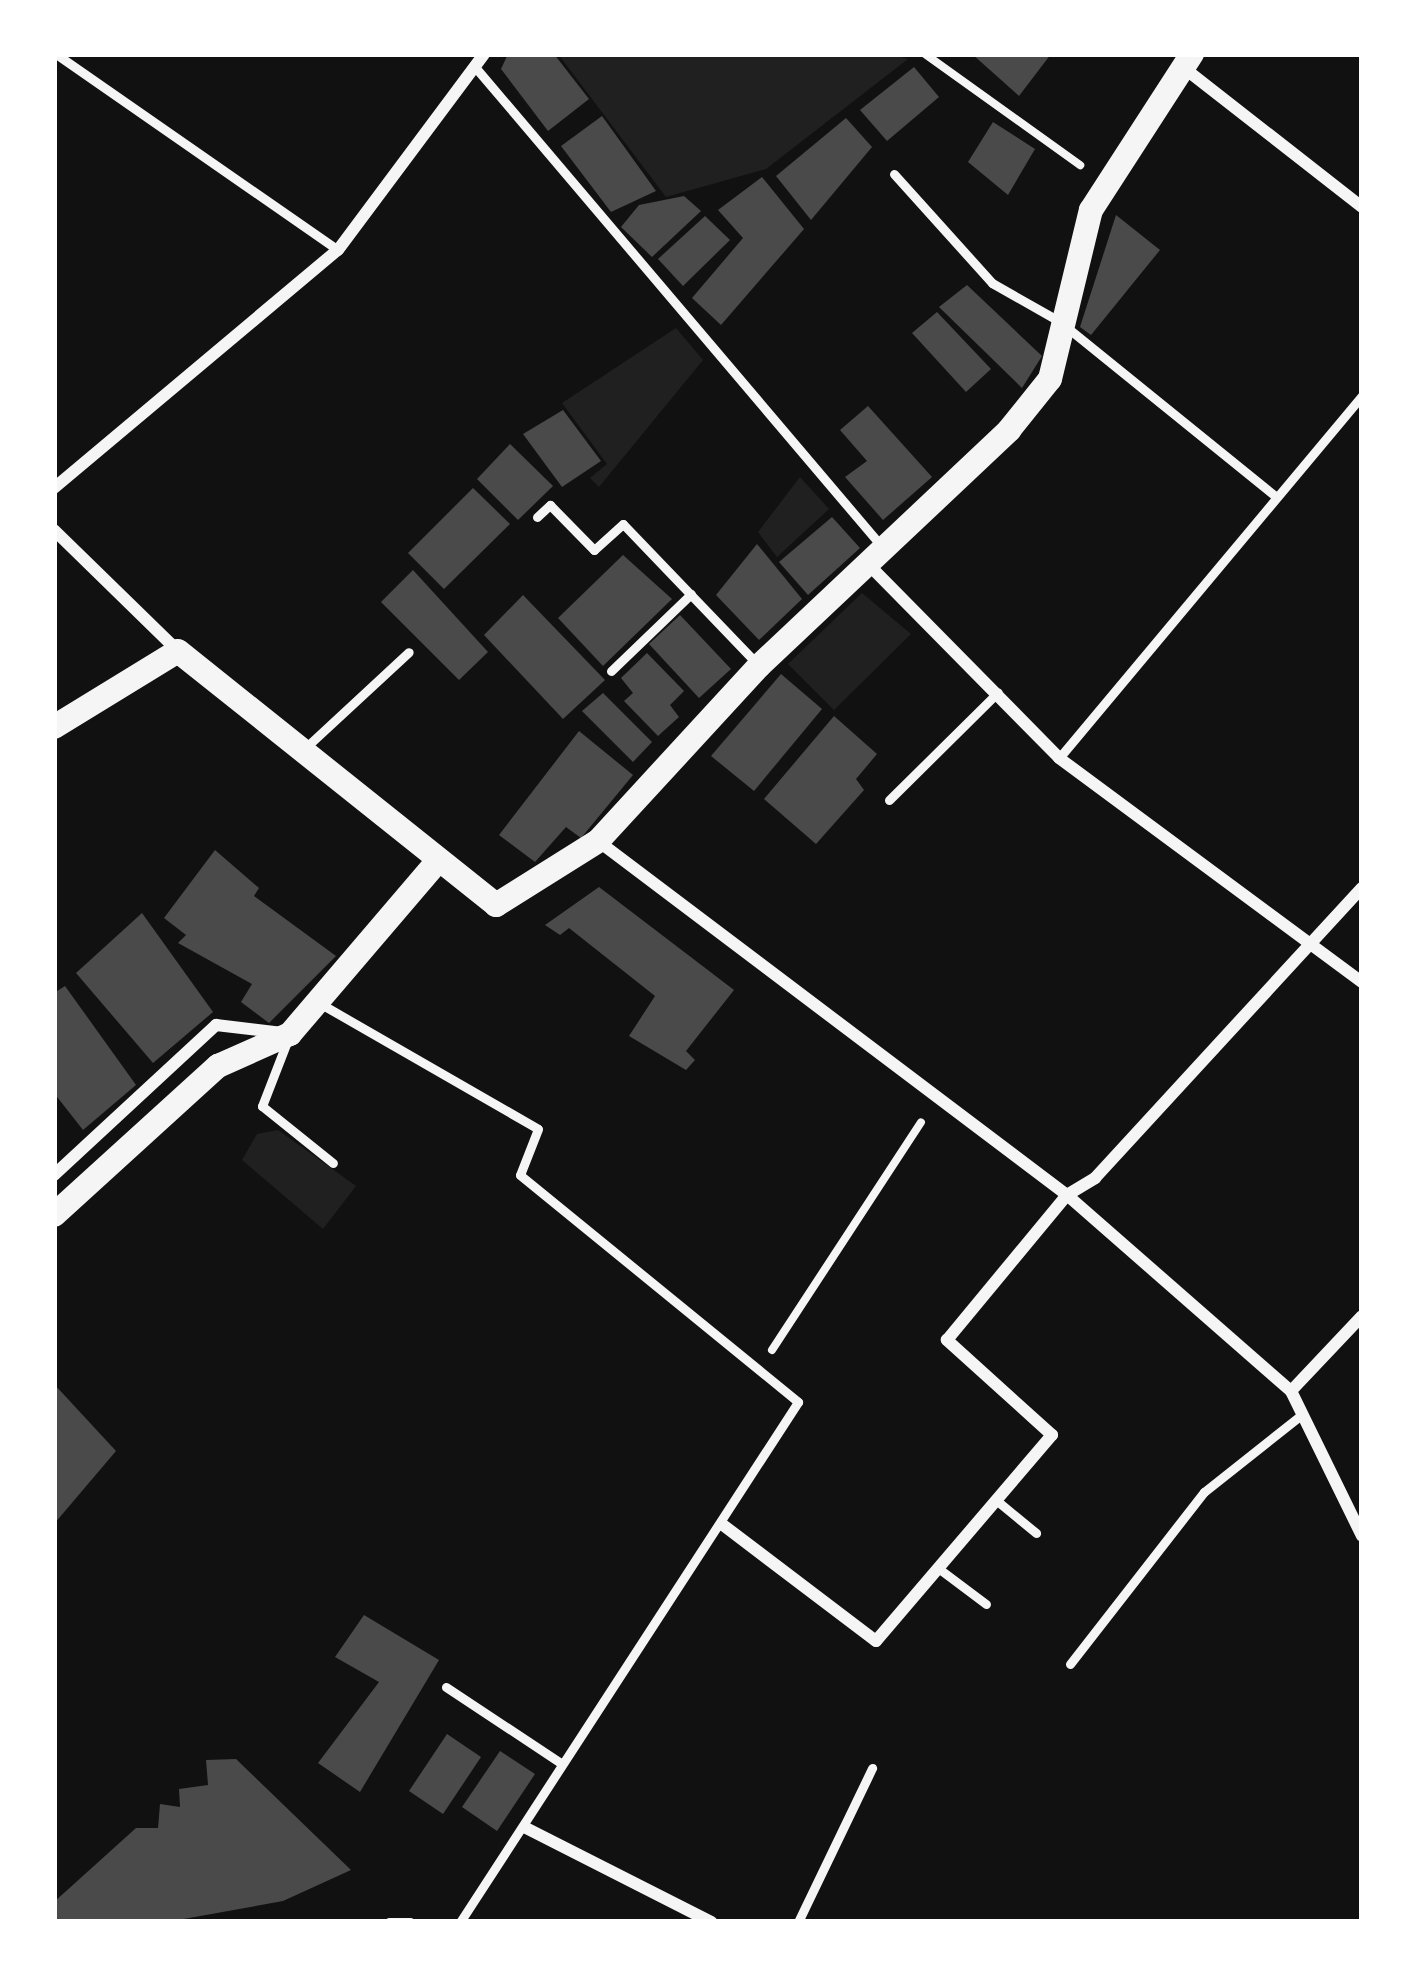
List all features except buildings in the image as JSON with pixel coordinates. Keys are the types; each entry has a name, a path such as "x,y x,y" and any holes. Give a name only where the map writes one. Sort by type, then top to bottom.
{"main road":[{"path":"54,727 178,651 436,863 496,905 598,841 759,666 1050,379 1059,321 1107,183 1187,61"},
{"path":"54,1215 218,1066 290,1034 436,863"}],"street":[{"path":"54,488 338,250 484,54"},
{"path":"1187,61 1362,207"},
{"path":"54,530 178,651"},
{"path":"875,555 1059,758 1315,942 1362,982"},
{"path":"598,841 1067,1195 1291,1390 1362,1537"},
{"path":"723,1526 877,1641 1052,1435 947,1340 1067,1195 1095,1178 1362,888"},
{"path":"54,1175 216,1025 290,1034"},
{"path":"1291,1390 1362,1316"},
{"path":"526,1828 711,1922"}],"lane":[{"path":"56,54 338,250"},
{"path":"475,67 875,555"},
{"path":"894,174 992,283 1059,321 1276,497"},
{"path":"1059,758 1362,394"},
{"path":"537,517 550,505 594,550 623,524 759,666"},
{"path":"611,671 691,594"},
{"path":"301,752 409,652"},
{"path":"889,800 998,692"},
{"path":"319,1003 538,1129 520,1175 762,1367 798,1402 723,1526 561,1763 526,1828 460,1922"},
{"path":"290,1034 262,1106 333,1162"},
{"path":"1070,1664 1204,1492 1300,1416"},
{"path":"996,1500 1036,1533"},
{"path":"938,1568 986,1604"},
{"path":"446,1687 561,1763"},
{"path":"798,1922 872,1768"},
{"path":"389,1922 410,1922"}],"path":[{"path":"925,54 1107,183"},
{"path":"762,1367 938,1098"}],"shaded area":[{"path":"558,54 890,54 908,59 766,169 666,197"},
{"path":"676,328 703,360 599,487 590,478 607,464 562,403"},
{"path":"800,477 829,509 777,557 758,532"},
{"path":"862,593 911,634 834,710 788,664"},
{"path":"278,1130 356,1186 323,1229 242,1160 257,1134"}]}
